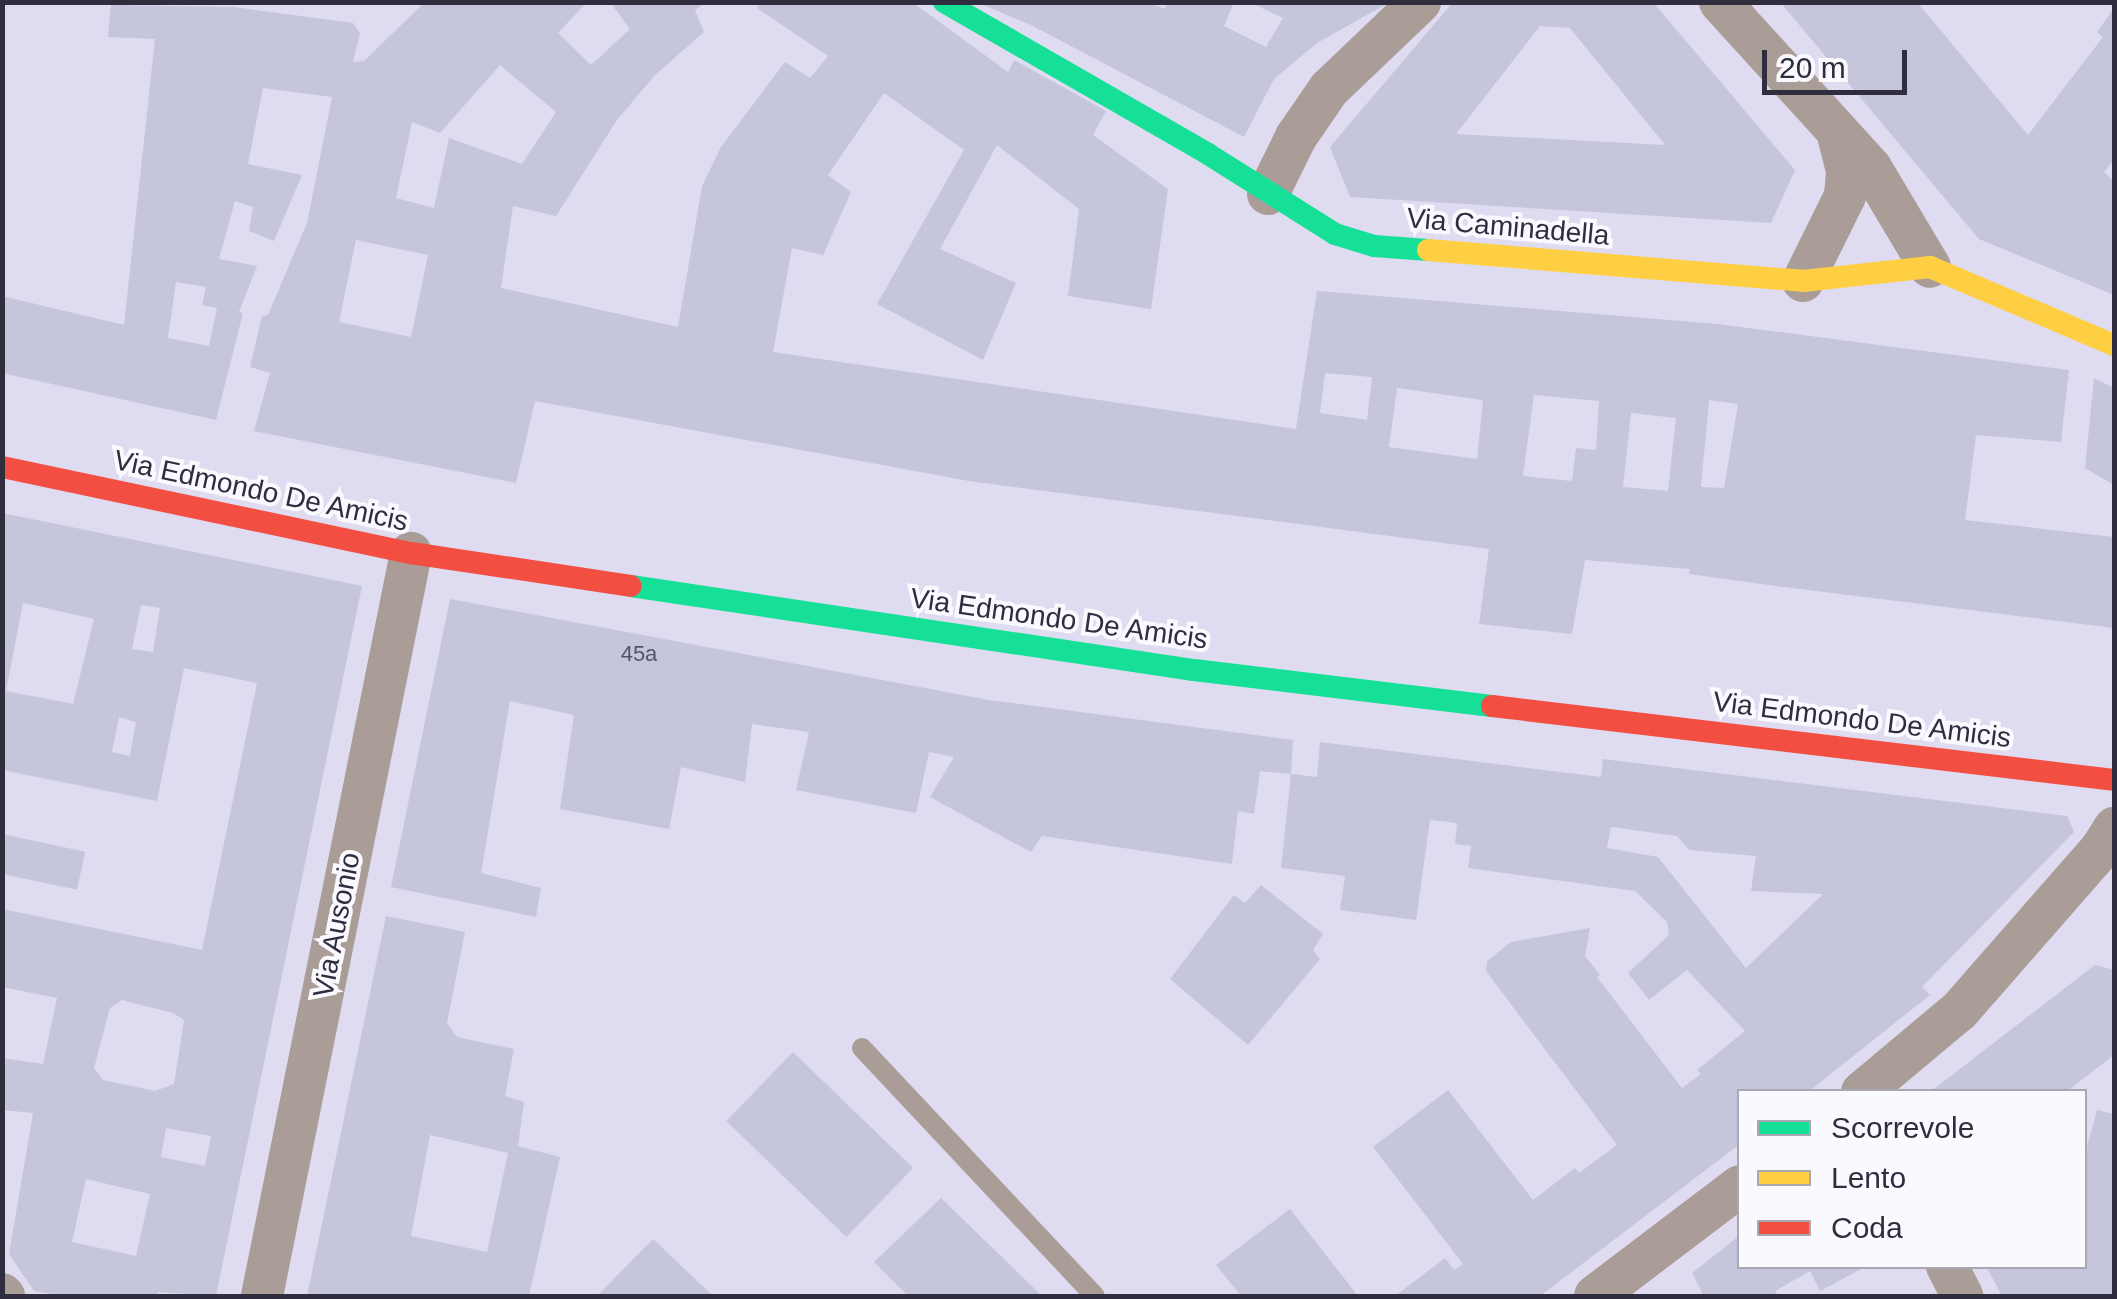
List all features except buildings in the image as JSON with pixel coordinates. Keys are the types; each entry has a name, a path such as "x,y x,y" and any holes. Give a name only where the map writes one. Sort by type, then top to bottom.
{"street":[{"name":"Via Caminadella","path":"944,2 1336,234 1374,246 1803,281 1930,266 2114,344"},
{"path":"1268,194 1296,137 1329,89 1420,2"},
{"path":"1720,2 1838,136 1872,168 1930,266"},
{"path":"1803,281 1845,196 1846,171 1838,136"},
{"name":"Via Edmondo De Amicis","path":"2,467 411,553 1194,670 2114,780"},
{"name":"Via Ausonio","path":"262,1296 411,553"},
{"path":"1866,1089 1959,1011 2101,849 2114,828"},
{"path":"1594,1296 1737,1188"},
{"path":"1948,1269 1962,1296"}],"lane":[{"path":"862,1048 1095,1296"}],"traffic: fast":[{"path":"944,2 1208,154 1335,234 1374,246 1428,250"},
{"path":"631,586 1194,670 1492,706"}],"traffic: slow":[{"path":"1428,250 1803,281 1930,267 2114,345"}],"traffic: jam":[{"path":"2,467 411,553 631,586"},
{"path":"1492,706 2114,780"}]}
